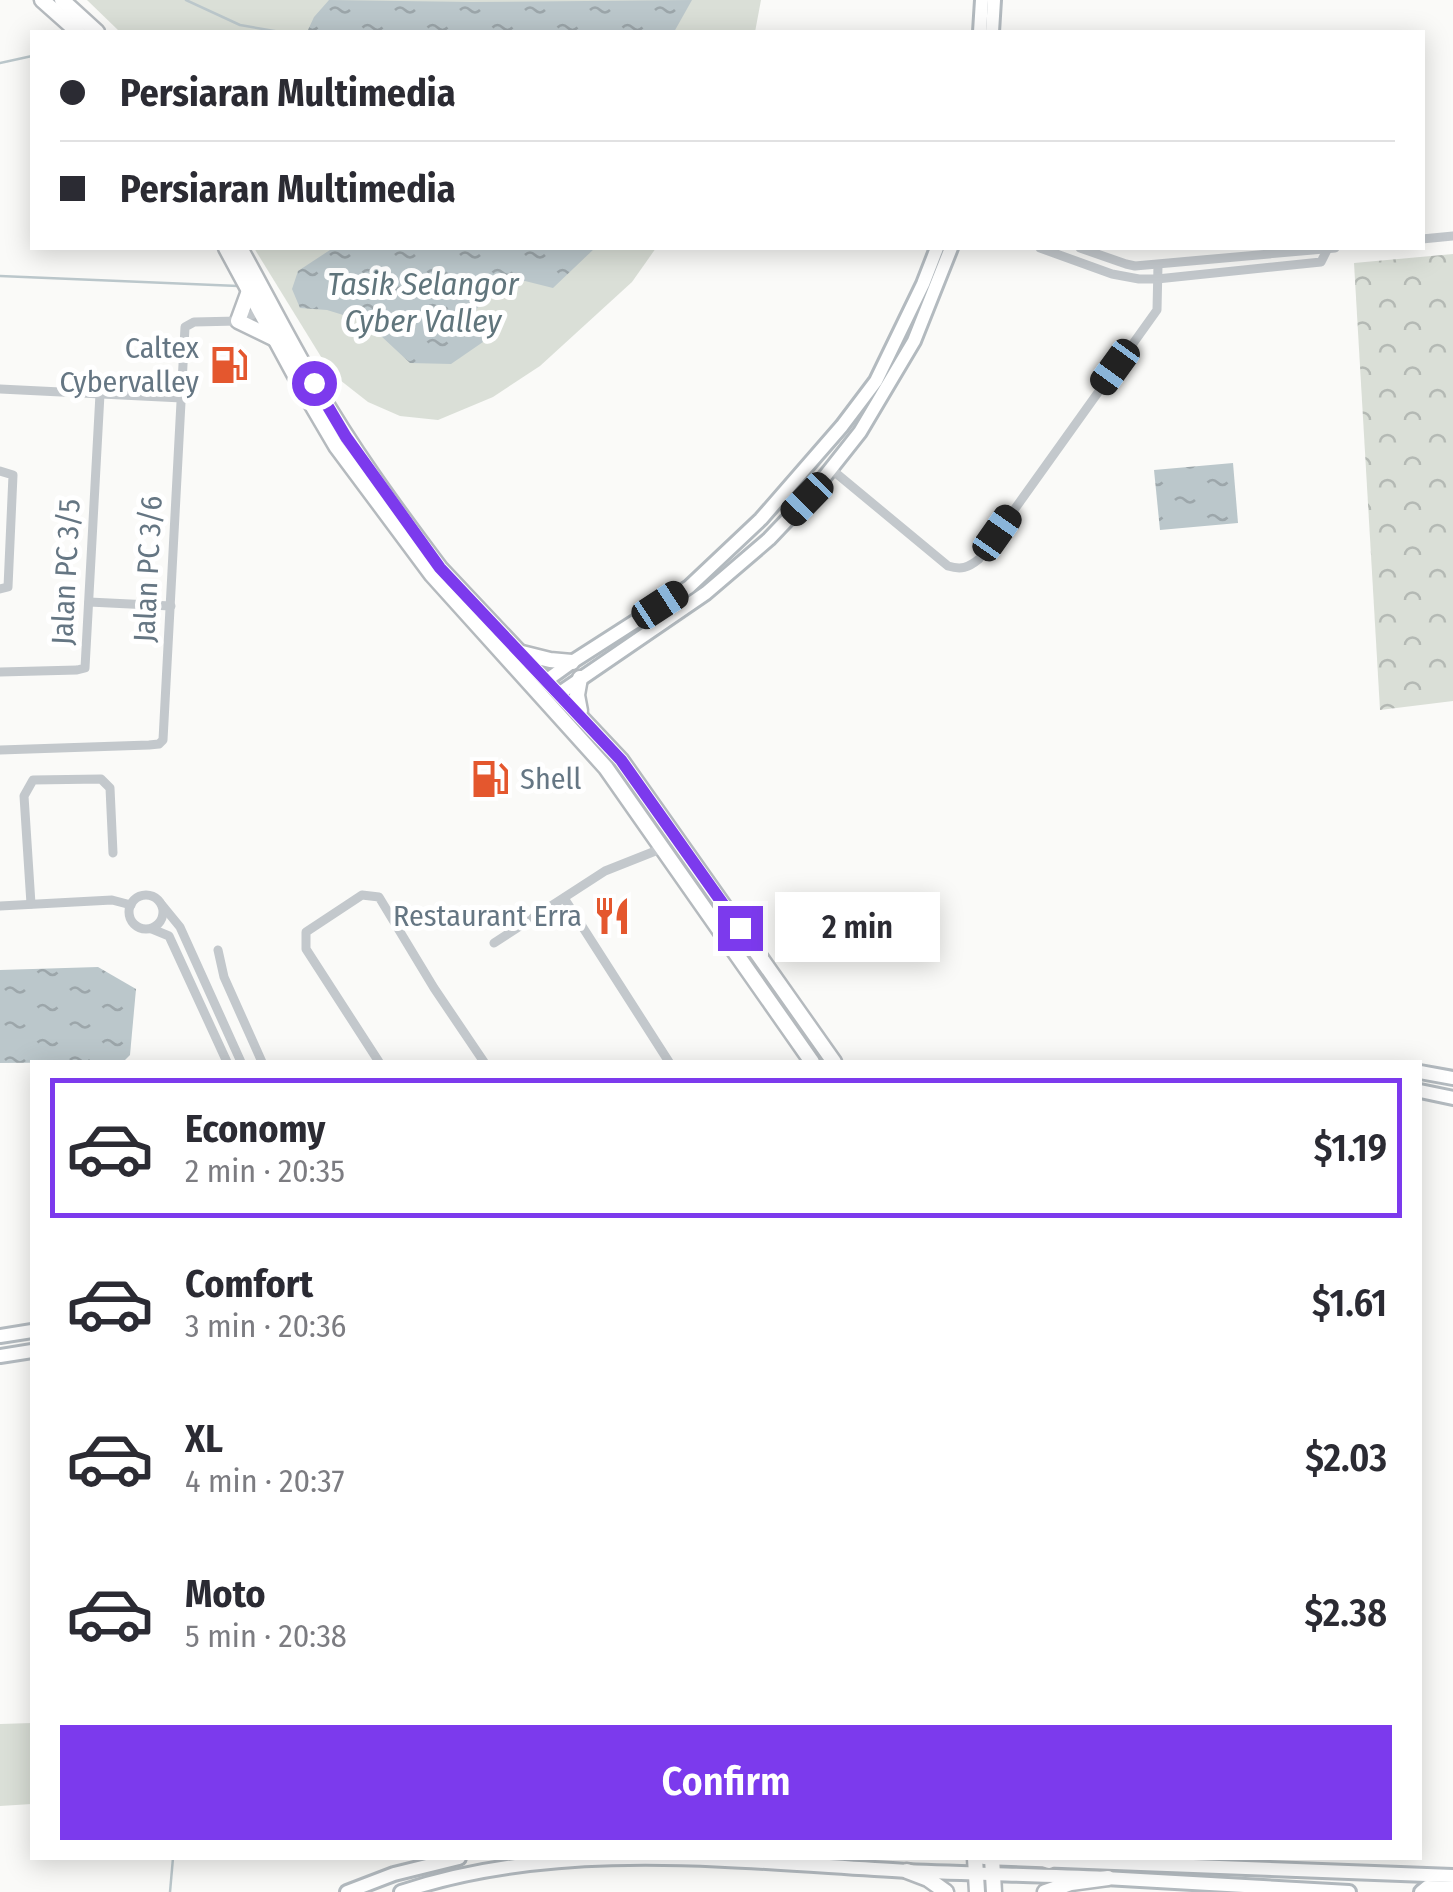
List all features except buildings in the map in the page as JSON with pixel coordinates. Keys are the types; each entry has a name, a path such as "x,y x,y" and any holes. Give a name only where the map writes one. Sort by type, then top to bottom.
{"main road":[{"path":"42,0 76,30"},
{"path":"62,0 95,30"},
{"path":"980,30 982,0"},
{"path":"992,30 994,0"},
{"path":"227,250 249,290 266,308 384,490 440,568 621,760 833,1060"},
{"path":"241,250 275,339 336,446 424,565 606,768 811,1060"},
{"path":"547,680 689,586 761,519 876,381 936,250"},
{"path":"560,693 706,592 768,539 807,499 860,432 914,341 950,250"},
{"path":"249,290 238,322 275,339"},
{"path":"521,653 572,662"},
{"path":"580,678 580,715"},
{"path":"1422,1072 1453,1078"},
{"path":"1422,1091 1453,1098"},
{"path":"0,1336 30,1331"},
{"path":"0,1356 30,1351"},
{"path":"347,1892 394,1874 450,1860"},
{"path":"401,1892 517,1866 579,1860"},
{"path":"768,1860 907,1871 1032,1860"},
{"path":"1069,1860 1453,1876"},
{"path":"434,1882 434,1872 442,1862"},
{"path":"1433,1875 1453,1862"},
{"path":"976,1863 977,1892"},
{"path":"992,1863 1108,1878 1349,1892"},
{"path":"992,1863 994,1892"},
{"path":"907,1871 946,1892"},
{"path":"1045,1892 1071,1883 1108,1878"},
{"path":"1421,1892 1428,1887 1453,1888"}],"street":[{"path":"1425,240 1453,236"},
{"path":"1046,250 1126,278 1158,279 1321,262 1330,250"},
{"path":"1086,250 1126,264 1158,265 1312,250"},
{"path":"830,469 948,566 970,566 1157,310 1158,265"},
{"name":"Jalan PC 3/6","path":"0,750 159,744 165,736 185,327 194,322 238,322 266,308"},
{"path":"0,389 182,398"},
{"name":"Jalan PC 3/5","path":"0,672 85,668 100,394"},
{"path":"0,471 13,474 8,587 0,589"},
{"path":"89,602 172,606"},
{"path":"31,904 24,796 33,780 101,779 110,788 113,853"},
{"path":"494,943 606,871 664,848"},
{"path":"379,1060 306,949 304,939 306,932 362,895 379,897 483,1060"},
{"path":"226,1060 169,936 133,924 131,905 137,898 156,898 180,927 240,1060"},
{"path":"564,898 668,1060"},
{"path":"0,906 112,900 131,905"},
{"path":"152,930 162,920 162,906"},
{"path":"218,950 224,976 261,1060"}],"green space":[{"path":"87,0 761,0 755,30 118,30"},
{"path":"255,250 655,250 632,282 540,366 493,397 438,420 400,416 368,402 331,373"},
{"path":"1453,254 1453,701 1380,710 1354,263"},
{"path":"30,1723 30,1804 0,1806 0,1724"}],"water":[{"path":"329,0 692,0 675,30 308,30"},
{"name":"Tasik Selangor Cyber Valley","path":"330,250 593,250 553,288 525,281 491,285 475,312 483,342 451,364 410,363 366,322 327,310 300,308 292,289 298,271"},
{"path":"1233,463 1238,523 1160,530 1154,470"},
{"path":"98,967 136,989 130,1055 125,1060 0,1063 0,970"}],"waterway":[{"path":"186,0 240,25 269,30"},
{"path":"0,63 30,56"},
{"path":"0,276 238,286"},
{"path":"170,1892 173,1860"}],"place":[{"name":"Caltex Cybervalley","path":"229,365"},
{"name":"Shell","path":"490,779"},
{"name":"Restaurant Erra","path":"612,916"}],"route":[{"path":"314,383 346,437 440,568 621,760 740,928"}]}
